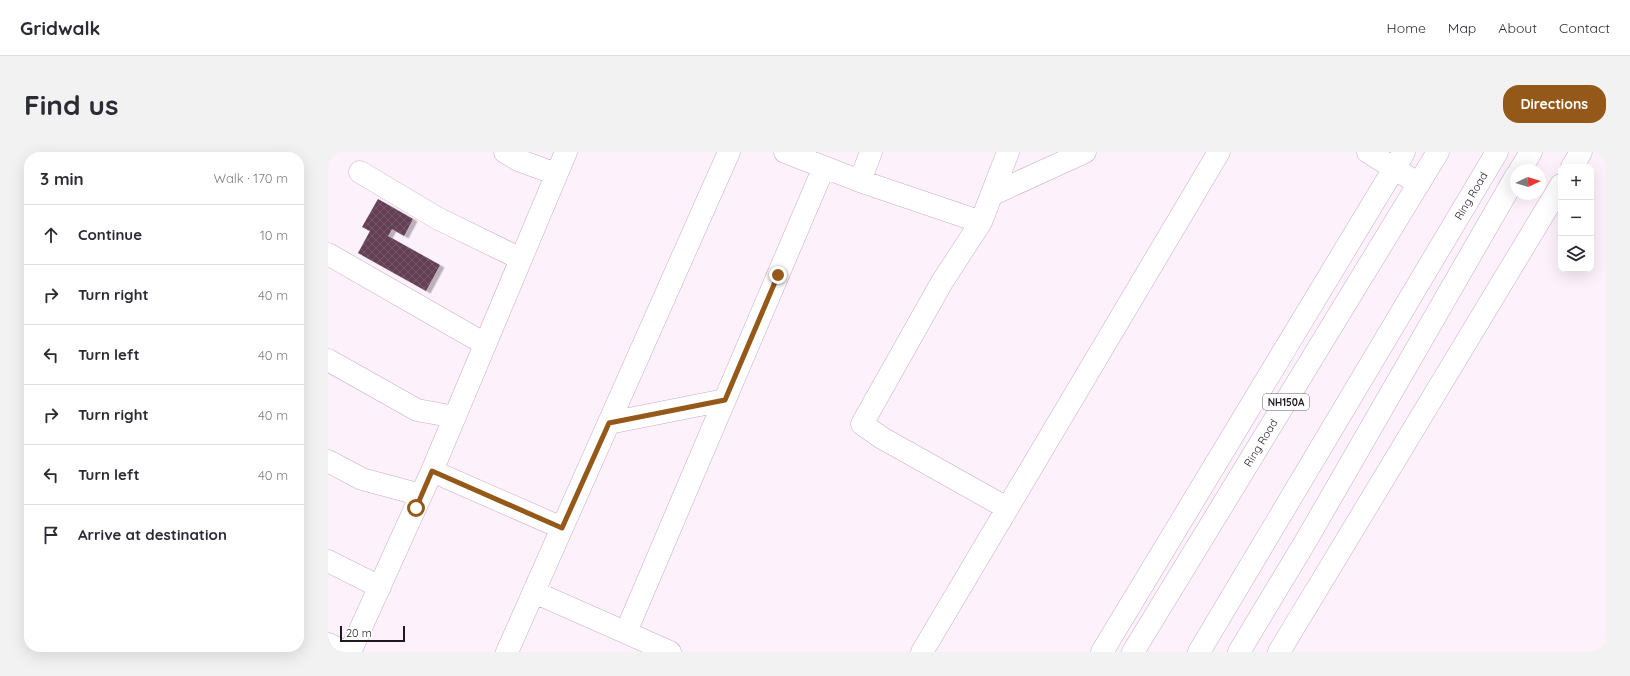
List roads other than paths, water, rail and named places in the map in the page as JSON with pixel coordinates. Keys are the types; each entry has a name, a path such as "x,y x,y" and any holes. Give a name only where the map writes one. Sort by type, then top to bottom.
{"main road":[{"path":"505,152 518,160 556,174"},
{"path":"350,652 432,471 566,152"},
{"path":"507,652 729,152"},
{"path":"785,152 860,181 981,222"},
{"path":"860,181 871,152"},
{"path":"1007,508 882,438 862,424 942,282 981,222 1008,152"},
{"path":"993,194 1085,152"},
{"path":"922,652 1218,152"},
{"path":"1368,152 1399,160 1419,184"},
{"name":"Ring Road","path":"1133,652 1438,152"},
{"name":"Ring Road","path":"1199,652 1497,152"},
{"path":"1524,164 1531,152"},
{"path":"1574,164 1581,152"},
{"path":"1102,652 1399,160"},
{"path":"626,632 824,167"},
{"path":"360,172 437,218 521,259"},
{"path":"1239,652 1307,539 1510,186"},
{"path":"1279,652 1558,190"},
{"path":"328,254 485,344"},
{"path":"328,360 417,410 455,417"},
{"path":"609,423 725,400"},
{"path":"328,461 362,479 421,495"},
{"path":"432,471 562,528"},
{"path":"328,561 380,587"},
{"path":"534,592 670,652"},
{"path":"328,644 345,652"}]}
